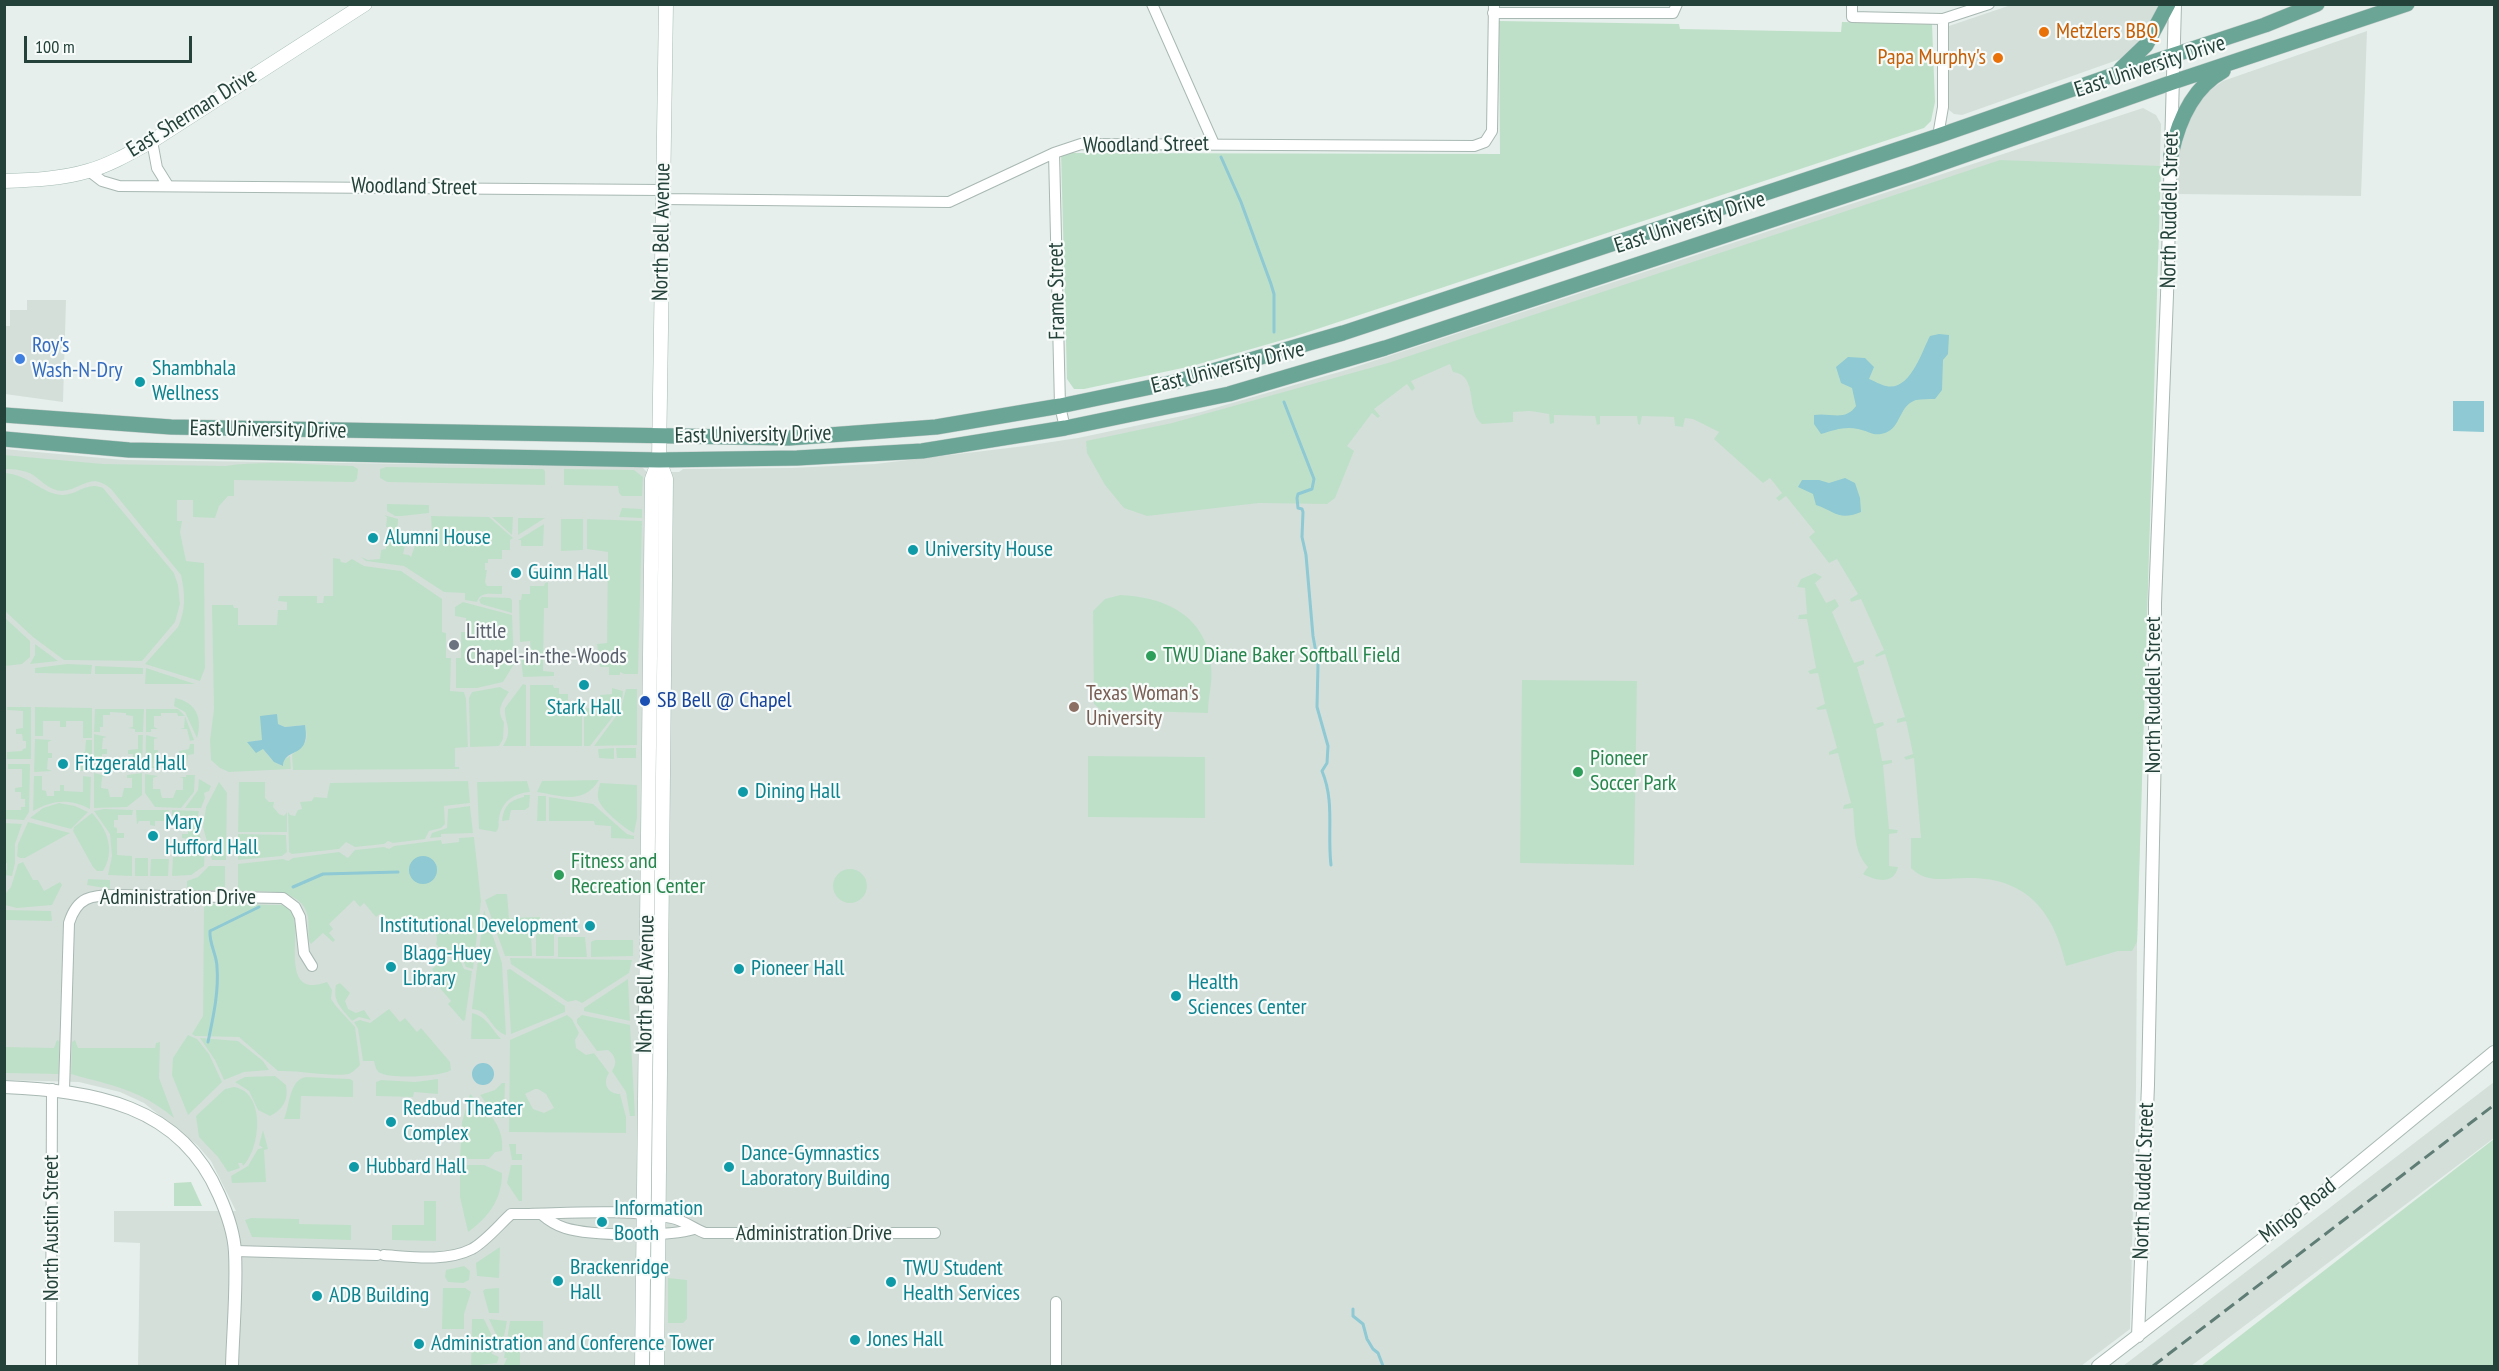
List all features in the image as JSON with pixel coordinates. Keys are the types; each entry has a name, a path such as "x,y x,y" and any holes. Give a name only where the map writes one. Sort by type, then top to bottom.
{"main road":[{"name":"East Sherman Drive","path":"4,181 41,180 89,171 152,141 365,4"},
{"name":"North Bell Avenue","path":"642,1366 652,479 659,460 660,437 666,4"},
{"path":"2115,74 2146,45 2168,4"},
{"name":"East University Drive","path":"4,415 171,427 789,438 924,428 1060,406 1175,382 1343,333 1938,136 2115,74 2265,25 2317,4"},
{"name":"East University Drive","path":"4,439 129,450 659,460 797,458 922,451 1065,428 1229,394 1384,348 1914,173 2173,82 2407,4"},
{"path":"2171,155 2179,124 2197,93 2219,73 2246,59"},
{"name":"North Bell Avenue","path":"657,1366 666,478 659,460"}],"street":[{"path":"1152,4 1214,144"},
{"path":"1852,4 1852,17 1943,19 1989,4"},
{"name":"North Ruddell Street","path":"2138,1336 2149,1039 2155,746 2155,603 2175,4"},
{"path":"1493,9 1675,9"},
{"name":"Woodland Street","path":"89,171 102,181 119,186 167,184 949,201 1054,153 1081,144 1474,146 1485,142 1492,131 1493,9"},
{"path":"1938,136 1943,106 1943,19"},
{"path":"152,141 157,168 167,184"},
{"name":"Frame Street","path":"1054,153 1060,406 1065,428"},
{"name":"Administration Drive","path":"58,1090 69,923 78,904 89,898 96,895 284,898 295,907 300,917 304,953 312,966"},
{"name":"Mingo Road","path":"2098,1366 2326,1190 2494,1052"},
{"path":"4,1088 58,1090 132,1108 162,1125 196,1155 215,1185 226,1212 235,1251 232,1366"},
{"name":"North Austin Street","path":"51,1366 58,1090"},
{"name":"Administration Drive","path":"235,1251 432,1257 465,1252 474,1248 511,1214 659,1216 681,1221 705,1233 935,1233"},
{"name":"Administration Drive","path":"541,1214 548,1221 565,1228 588,1232 658,1235 694,1229"},
{"path":"1056,1302 1056,1366"}],"shaded area":[{"path":"2011,5 2160,5 2151,29 2126,57 1962,115 1954,114 1949,110 1947,104 1949,26"},
{"path":"2367,31 2361,196 2176,194 2180,138 2186,119 2209,91 2223,81"},
{"name":"Texas Woman's University","path":"2143,108 2156,115 2161,124 2137,942 2130,1329 2081,1366 138,1366 140,1243 114,1242 114,1211 236,1211 211,1161 197,1145 144,1103 120,1092 79,1082 5,1080 4,449 124,460 642,467 647,472 679,472 683,469 791,468 875,464 1078,438 1201,412 1346,370"},
{"path":"27,300 66,300 63,402 5,394 5,326 10,326 10,310 27,310"},
{"path":"2494,1082 2494,1138 2191,1366 2123,1366"}],"green space":[{"path":"1499,21 1679,24 1680,29 1841,32 1842,22 1932,24 1935,102 1931,121 1924,128 1293,337 1192,366 1084,389 1074,389 1067,379 1061,153 1500,154"},
{"path":"2000,160 2161,166 2137,942 2132,951 2118,951 2066,966 2054,929 2045,914 2022,891 1988,879 1930,878 1911,868 1911,838 1921,838 1914,758 1906,760 1904,757 1913,754 1906,721 1897,723 1897,719 1905,717 1885,654 1876,657 1875,655 1884,650 1861,599 1851,602 1850,599 1858,594 1837,559 1829,563 1809,537 1815,532 1786,496 1779,501 1776,498 1782,493 1770,478 1763,483 1714,439 1719,432 1693,419 1685,418 1683,427 1675,426 1674,417 1642,416 1640,425 1637,416 1600,416 1600,424 1597,425 1595,416 1554,415 1554,423 1550,424 1549,414 1530,411 1513,412 1513,422 1482,424 1474,411 1466,380 1453,372 1450,364 1411,381 1415,388 1412,391 1407,384 1374,409 1380,416 1378,418 1372,413 1347,446 1354,451 1335,498 1327,504 1259,503 1147,516 1124,508 1105,485 1087,453 1086,441 1172,423 1388,363"},
{"path":"4,455 103,464 225,466 289,463 353,466 358,469 357,479 354,482 234,480 234,496 228,496 219,506 215,518 193,517 193,500 177,500 177,521 182,521 180,532 186,561 204,563 205,668 200,681 145,664 178,627 184,601 181,575 111,489 104,484 92,481 69,490 54,489 30,473 5,469"},
{"path":"386,467 543,469 545,485 387,482 380,478 380,469"},
{"path":"564,469 634,470 643,477 642,496 622,496 618,486 564,485"},
{"path":"5,473 22,477 55,494 73,493 92,486 103,488 174,573 180,604 175,622 142,661 64,660 33,637 5,611"},
{"path":"387,504 429,505 429,513 395,516 387,511"},
{"path":"622,508 642,509 642,518 619,517"},
{"path":"384,515 398,519 397,535 401,545 405,546 403,554 411,557 420,531 432,535 431,516 489,517 513,538 510,540 510,550 502,550 502,559 488,559 488,563 485,563 487,586 502,586 502,594 484,595 477,602 465,600 465,593 444,592 404,566 366,561 361,557 368,560 380,559 381,550 386,549 386,535 390,534 390,527 386,527 387,517"},
{"path":"492,517 513,517 512,535"},
{"path":"518,518 545,518 518,535"},
{"path":"561,519 583,519 583,550 561,551"},
{"path":"587,519 642,521 638,674 620,672 620,675 609,675 609,667 600,667 597,644 607,643 608,552 587,549"},
{"path":"544,524 543,546 521,546 521,540 518,540"},
{"path":"333,558 346,563 352,559 364,566 401,571 442,599 442,632 446,633 446,658 451,658 450,691 464,692 466,699 468,747 455,748 455,767 459,769 293,770 292,755 306,740 305,725 285,727 278,724 276,714 262,740 248,742 263,749 271,759 282,766 285,759 290,756 291,769 229,772 211,760 210,740 214,709 212,605 233,605 234,608 238,608 238,625 277,625 278,610 287,610 287,602 278,601 279,596 317,596 317,603 323,603 324,596 333,596"},
{"path":"1815,573 1822,577 1815,583 1826,603 1835,599 1839,606 1832,612 1854,663 1864,660 1864,664 1857,667 1874,724 1883,722 1884,725 1876,729 1882,761 1892,760 1892,763 1883,765 1889,829 1898,830 1897,833 1889,834 1889,866 1898,867 1893,877 1889,879 1879,880 1863,874 1868,867 1857,847 1853,808 1843,809 1844,805 1851,803 1838,753 1829,755 1829,752 1837,748 1826,709 1816,708 1825,704 1818,673 1810,674 1808,671 1816,668 1807,619 1798,619 1799,615 1807,614 1805,588 1797,587 1801,579"},
{"path":"548,582 548,608 544,608 543,671 554,672 554,676 523,677 521,658 531,656 530,641 520,642 519,600 522,594 530,594 530,586 544,586"},
{"name":"TWU Diane Baker Softball Field","path":"1120,595 1167,605 1192,622 1201,634 1208,648 1211,666 1208,713 1101,710 1094,704 1093,611 1105,599"},
{"path":"482,597 510,598 512,613 481,604 479,600"},
{"path":"463,602 512,615 514,664 503,682 477,688 456,688 456,658 461,658 461,632 466,632 466,618 455,616 455,607"},
{"path":"4,617 30,641 30,657 22,664 5,666"},
{"path":"35,644 58,661 30,664 35,655"},
{"path":"67,664 92,665 91,674 35,673 35,668"},
{"path":"95,666 143,668 143,674 95,674"},
{"path":"146,668 195,684 145,684"},
{"name":"Pioneer Soccer Park","path":"1522,680 1637,681 1634,865 1520,863"},
{"path":"523,684 526,685 526,746 503,746 508,735 505,708"},
{"path":"530,685 553,685 554,688 559,688 559,694 568,694 568,708 582,708 582,746 530,746"},
{"path":"500,687 509,692 500,710 504,722 503,739 499,746 470,747 469,698 472,692"},
{"path":"612,688 623,691 622,701 615,714 590,746 584,746 584,708 600,709 600,695 612,694"},
{"path":"626,689 637,689 637,745 594,746 620,711"},
{"path":"175,698 188,703 196,712 199,724 197,738 185,712 174,706"},
{"path":"7,707 31,707 31,759 7,759 7,752 22,751 26,748 26,741 23,741 22,734 16,734 16,729 23,728 23,711 7,710"},
{"path":"35,707 92,708 92,738 83,738 83,721 66,721 66,727 60,727 60,721 43,721 43,736 35,736"},
{"path":"95,709 144,709 143,732 135,732 135,729 128,728 133,727 133,716 110,712 110,715 103,715 103,727 100,727 100,732 94,732"},
{"path":"146,709 178,709 185,716 178,716 177,713 161,713 161,716 154,716 154,727 158,729 146,732"},
{"path":"185,716 194,740 190,741 187,729 180,729 184,728"},
{"path":"94,734 107,737 103,738 102,749 107,749 107,754 102,754 102,765 106,766 99,766 99,760 94,760"},
{"path":"138,735 143,735 142,771 135,771 135,767 128,767 132,765 133,754 128,754 128,750 138,749"},
{"path":"146,735 158,738 154,739 154,750 158,750 158,755 154,756 153,766 158,768 151,768 150,771 145,771"},
{"path":"35,739 52,740 48,742 48,753 52,753 52,758 48,758 47,769 52,771 34,772"},
{"path":"86,740 92,740 92,760 83,760 83,771 73,771 78,770 78,758 74,758 74,754 85,752"},
{"path":"190,744 194,744 194,754 188,755 186,771 186,768 179,768 184,767 184,755 179,755 179,751 189,749"},
{"path":"614,748 614,759 599,758 598,749"},
{"path":"616,748 636,748 636,758 617,758"},
{"path":"1088,756 1205,757 1205,818 1088,817"},
{"path":"8,764 30,764 29,812 24,820 6,819 6,810 21,810 21,807 25,807 25,799 21,799 21,792 15,792 15,788 22,787 22,769 8,769"},
{"path":"94,773 106,776 102,777 101,788 108,789 110,797 122,797 124,788 132,788 132,778 127,778 127,775 142,773 142,795 127,807 94,808"},
{"path":"145,774 158,776 153,778 153,789 160,789 162,798 173,798 176,790 183,790 183,778 179,777 186,777 186,775 195,775 194,792 181,808 155,807 145,793"},
{"path":"34,776 42,776 42,790 46,791 47,796 54,796 54,791 60,791 60,785 64,785 64,791 83,792 83,776 91,777 90,809 75,803 61,802 47,804 33,811"},
{"path":"199,779 211,786 209,791 204,793 205,798 201,808 185,808 198,790"},
{"path":"599,780 593,788 579,796 564,797 537,792 542,781"},
{"path":"468,781 470,803 444,806 445,824 441,828 429,831 425,839 393,843 388,841 384,844 355,847 346,842 339,849 292,854 289,852 288,812 295,816 298,810 302,809 300,802 312,801 314,797 327,798 330,783"},
{"path":"527,781 530,792 514,796 505,803 500,813 496,832 479,829 477,782"},
{"path":"219,782 227,793 226,860 212,860 203,827 206,807"},
{"path":"239,782 265,782 265,798 269,802 274,802 273,807 279,814 284,816 287,812 287,832 238,832"},
{"path":"600,783 637,785 637,818 634,833 619,823 599,802"},
{"path":"524,795 530,795 529,807 525,810 511,810 509,820 502,821 504,810 509,804"},
{"path":"538,796 546,796 546,821 537,821"},
{"path":"549,797 593,804 627,834 634,836 634,839 611,838 611,826 595,825 594,821 549,821"},
{"path":"59,803 75,806 88,812 71,829 30,818 43,808"},
{"path":"470,806 473,833 441,834 441,837 430,838 432,833 447,828 448,809"},
{"path":"133,810 132,815 118,815 118,820 114,820 117,833 124,833 124,838 117,838 117,855 132,856 132,876 108,875 112,856 110,834 94,811"},
{"path":"136,810 169,810 167,825 166,821 155,821 155,826 150,825 150,821 139,821 137,825"},
{"path":"172,810 199,811 198,825 204,852 204,866 191,875 172,876 173,857 187,857 187,852 191,851 191,844 187,844 187,839 182,838 182,834 188,834 188,816 172,816"},
{"path":"92,813 102,826 108,840 109,855 103,871 97,871 93,867 73,831 74,827"},
{"path":"28,822 70,833 25,858 20,858 17,856 18,844"},
{"path":"5,823 22,824 15,844 12,876 5,875 7,863 5,863"},
{"path":"238,834 286,835 287,852 282,856 238,860"},
{"path":"474,837 481,901 473,969 466,967 460,954 454,953 448,958 436,944 437,936 434,932 428,928 419,931 406,915 393,926 381,913 376,917 364,903 360,907 354,900 329,924 333,929 329,933 335,940 333,942 323,933 311,944 308,917 298,900 281,893 238,889 238,864 283,859 288,861 293,858 339,852 348,858 355,850 384,847 389,849 394,846 441,840 442,844 459,842 459,838"},
{"path":"135,858 148,858 148,876 135,876"},
{"path":"151,859 169,859 168,876 150,876"},
{"path":"23,862 33,880 38,880 44,891 60,882 62,885 52,905 17,908 5,905 5,894 11,887 18,864"},
{"path":"209,866 225,866 225,888 221,891 187,890 187,881 198,877"},
{"path":"850,869 862,874 867,886 862,898 850,903 838,898 833,886 838,874"},
{"path":"88,879 110,880 110,889 87,885"},
{"path":"497,894 507,894 509,918 540,917 541,921 531,931 532,956 505,956 485,900"},
{"path":"204,904 282,905 290,911 295,928 298,975 303,982 313,985 327,982 332,990 331,999 355,1027 360,1065 356,1069 349,1074 342,1075 278,1071 239,1037 195,1036 192,1034 203,1016"},
{"path":"5,910 51,911 52,921 5,920"},
{"path":"484,910 502,963 506,1035 496,1029 483,1013 472,1009"},
{"path":"554,919 554,956 536,956 536,935"},
{"path":"558,937 585,937 587,957 558,957"},
{"path":"595,940 633,940 633,956 591,957 591,942"},
{"path":"455,956 459,957 464,969 472,971 463,1021 448,1004 451,1001 439,987 443,983 432,969 443,960 447,963"},
{"path":"510,958 632,960 629,973 582,1003 576,1000 568,1002 511,964"},
{"path":"510,969 565,1006 565,1012 511,1034 507,970"},
{"path":"628,979 630,1021 584,1011 584,1008"},
{"path":"340,983 350,993 345,1001 348,1009 356,1013 364,1010 371,1020 359,1017 352,1021 345,1013 335,996 336,985"},
{"path":"389,1009 400,1022 405,1018 417,1032 421,1028 450,1062 451,1070 427,1076 394,1076 379,1072 374,1061 363,1061 358,1029 354,1022 360,1020 370,1023"},
{"path":"472,1013 485,1020 501,1039 471,1039"},
{"path":"567,1015 572,1019 579,1033 575,1040 576,1048 586,1055 594,1053 609,1073 606,1081 607,1088 620,1094 626,1117 626,1133 509,1132 510,1040","holes":["538,1089 546,1094 554,1108 544,1113 533,1109 525,1094"]},
{"path":"582,1015 630,1025 635,1116 630,1116 626,1092 612,1071 615,1065 614,1057 608,1050 597,1051 577,1023 577,1019"},
{"path":"188,1035 197,1039 209,1054 222,1082 188,1115 172,1075 173,1058"},
{"path":"200,1038 238,1041 263,1061 269,1070 244,1072 224,1080 215,1060"},
{"path":"57,1040 59,1041 59,1074 5,1073 5,1047 54,1048"},
{"path":"75,1040 78,1048 155,1048 156,1043 160,1042 159,1078 174,1118 137,1094 71,1074 72,1042"},
{"path":"275,1076 286,1085 287,1095 282,1107 270,1116 258,1110 249,1091 235,1082 245,1077"},
{"path":"306,1077 350,1079 353,1081 353,1097 301,1096 300,1119 284,1119 293,1088 300,1079"},
{"path":"438,1079 438,1094 414,1092 413,1097 376,1096 376,1082 381,1080 415,1082"},
{"path":"505,1083 504,1118 498,1118 480,1095 495,1090"},
{"path":"234,1087 244,1091 251,1099 256,1109 257,1122 254,1147 249,1158 243,1166 242,1163 238,1163 240,1168 228,1172 218,1157 199,1137 196,1116 225,1089"},
{"path":"470,1094 488,1112 501,1134 502,1151 495,1152 489,1159 460,1159 462,1122"},
{"path":"263,1130 268,1149 264,1150 266,1182 232,1183 231,1176 248,1166 258,1149 263,1148 259,1145"},
{"path":"2494,1139 2494,1366 2201,1366"},
{"path":"509,1144 516,1144 516,1154 522,1154 522,1160 512,1160"},
{"path":"460,1165 484,1165 502,1173 500,1191 493,1207 468,1232 460,1197"},
{"path":"511,1165 522,1165 522,1201 519,1201 507,1183"},
{"path":"191,1182 202,1206 174,1206 174,1183"},
{"path":"424,1201 436,1201 436,1241 392,1240 392,1225 424,1225"},
{"path":"251,1218 299,1219 299,1224 351,1225 351,1240 252,1237 245,1220"},
{"path":"500,1247 499,1278 477,1276 476,1263"},
{"path":"464,1266 470,1271 469,1280 463,1283 448,1282 445,1277 446,1270"},
{"path":"668,1278 687,1280 687,1319 683,1323 668,1323"},
{"path":"443,1288 465,1288 471,1292 464,1314 464,1329 442,1329"},
{"path":"499,1288 499,1313 489,1313 483,1291"},
{"path":"472,1319 484,1319 494,1340 490,1348 492,1354 499,1357 497,1363 471,1366"},
{"path":"489,1319 507,1321 503,1342 499,1341"},
{"path":"510,1321 543,1321 543,1344 520,1344 520,1366 504,1365 507,1358 504,1358"}],"water":[{"path":"1949,335 1948,354 1943,360 1942,390 1935,399 1916,400 1910,403 1894,426 1885,433 1874,434 1849,428 1821,434 1814,424 1814,415 1847,414 1856,406 1852,388 1841,383 1836,367 1848,357 1865,358 1874,367 1869,379 1894,386 1902,383 1914,369 1930,336"},
{"path":"2453,401 2484,401 2484,432 2453,431"},
{"path":"1845,478 1855,483 1860,498 1861,512 1854,515 1842,516 1816,505 1813,494 1798,487 1802,480 1819,480 1829,483"},
{"path":"277,714 278,724 285,727 305,725 304,743 301,748 288,756 283,766 274,762 263,749 256,753 247,742 262,740 260,716"},
{"path":"423,856 433,860 437,870 433,880 423,884 413,880 409,870 413,860"},
{"path":"483,1063 493,1070 494,1074 487,1084 483,1085 473,1078 472,1074 479,1064"}],"waterway":[{"path":"1221,157 1241,202 1271,284 1274,294 1274,332"},
{"path":"1284,402 1314,479 1312,489 1298,494 1297,498 1298,508 1303,512 1302,537 1318,664 1317,707 1328,746 1327,763 1322,771 1330,806 1331,865"},
{"path":"293,887 323,874 398,872"},
{"path":"208,1042 217,986 217,963 210,931 259,907"},
{"path":"1353,1309 1353,1316 1363,1324 1367,1339 1378,1353 1383,1366"}],"railway":[{"path":"2153,1366 2494,1105"}],"place":[{"name":"Metzlers BBQ","path":"2044,32"},
{"name":"Papa Murphy's","path":"1998,58"},
{"name":"Roy's Wash-N-Dry","path":"20,359"},
{"name":"Shambhala Wellness","path":"140,382"},
{"name":"Alumni House","path":"373,538"},
{"name":"University House","path":"913,550"},
{"name":"Guinn Hall","path":"516,573"},
{"name":"Little Chapel-in-the-Woods","path":"454,645"},
{"name":"TWU Diane Baker Softball Field","path":"1151,656"},
{"name":"Stark Hall","path":"584,685"},
{"name":"SB Bell @ Chapel","path":"645,701"},
{"name":"Texas Woman's University","path":"1074,707"},
{"name":"Fitzgerald Hall","path":"63,764"},
{"name":"Pioneer Soccer Park","path":"1578,772"},
{"name":"Dining Hall","path":"743,792"},
{"name":"Mary Hufford Hall","path":"153,836"},
{"name":"Fitness and Recreation Center","path":"559,875"},
{"name":"Institutional Development","path":"590,926"},
{"name":"Blagg-Huey Library","path":"391,967"},
{"name":"Pioneer Hall","path":"739,969"},
{"name":"Health Sciences Center","path":"1176,996"},
{"name":"Redbud Theater Complex","path":"391,1122"},
{"name":"Hubbard Hall","path":"354,1167"},
{"name":"Dance-Gymnastics Laboratory Building","path":"729,1167"},
{"name":"Information Booth","path":"602,1222"},
{"name":"Brackenridge Hall","path":"558,1281"},
{"name":"TWU Student Health Services","path":"891,1282"},
{"name":"ADB Building","path":"317,1296"},
{"name":"Jones Hall","path":"855,1340"},
{"name":"Administration and Conference Tower","path":"419,1344"}]}
